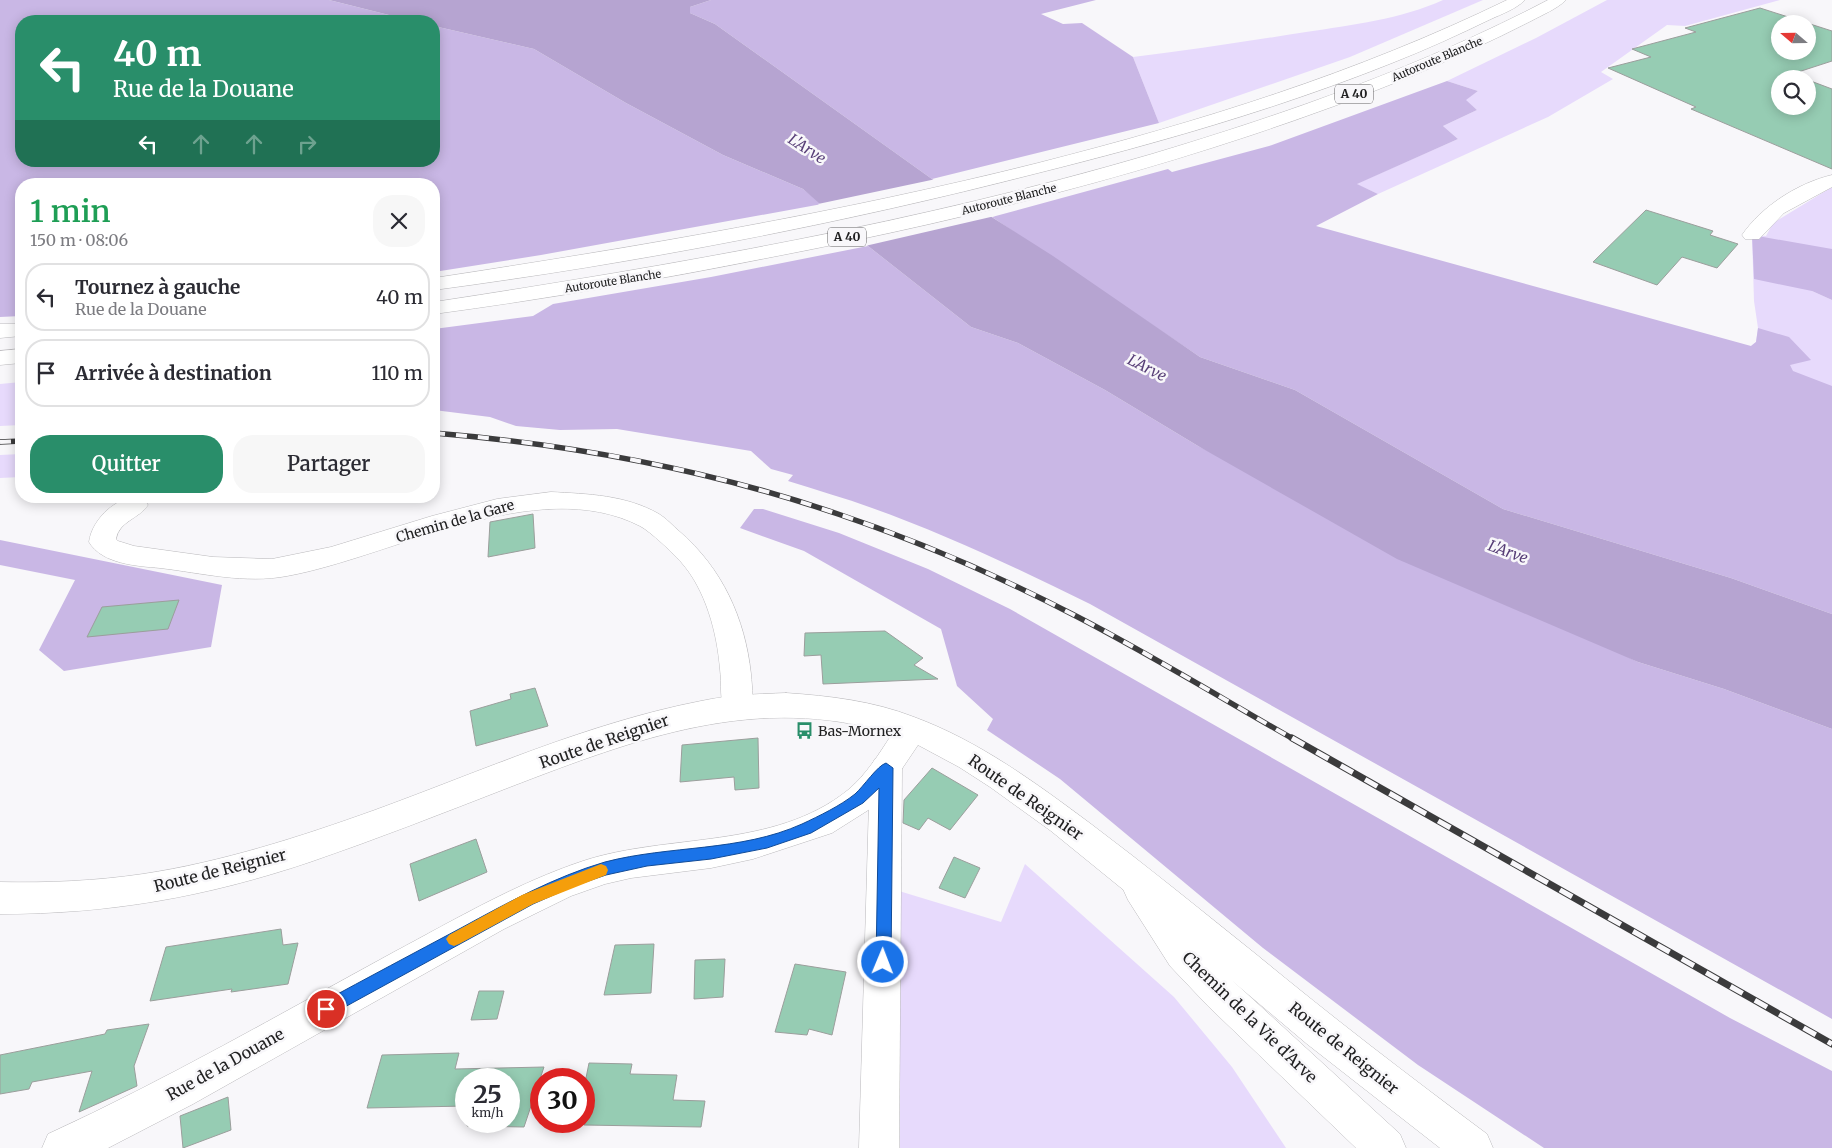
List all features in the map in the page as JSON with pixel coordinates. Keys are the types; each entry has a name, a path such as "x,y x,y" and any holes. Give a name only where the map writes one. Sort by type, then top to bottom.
{"main road":[{"name":"Autoroute Blanche","path":"440,283 654,250 841,214 957,188 1117,148 1212,120 1327,82 1424,45 1518,0"},
{"name":"Autoroute Blanche","path":"440,307 657,274 860,234 991,204 1140,164 1299,113 1369,88 1453,53 1559,0"},
{"path":"1752,235 1767,217 1790,202 1832,180"},
{"path":"0,331 15,330"},
{"path":"0,358 15,357"},
{"name":"Chemin de la Gare","path":"135,505 114,519 102,534 102,542 110,549 191,563 260,569 283,568 336,556 438,523 517,503 547,500 586,501 622,509 652,520 682,545 700,567 717,601 731,639 737,676 737,707"},
{"name":"Route de Reignier","path":"0,898 64,898 123,892 195,880 361,830 634,728 692,713 737,707 794,705 855,711 912,729 954,748 1001,776 1130,873 1373,1074 1473,1148"},
{"name":"Rue de la Douane","path":"62,1148 166,1097 528,899 606,868 647,860 711,853 767,842 806,829 858,799 873,786 912,729"},
{"path":"879,1148 886,768"},
{"name":"Chemin de la Vie d'Arve","path":"1130,873 1183,954 1221,994 1386,1148"}],"shaded area":[{"path":"0,0 329,0 389,15 15,15 15,167 440,167 440,27 534,49 626,103 723,155 803,189 822,204 541,255 440,271 440,178 15,178 15,316 0,317"},
{"path":"711,0 1096,0 1041,14 1063,24 1082,23 1133,57 1159,123 932,179 715,24 690,13 690,7"},
{"path":"1443,0 1483,0 1350,57 1159,123 1133,57 1358,24 1393,17"},
{"path":"1607,0 1780,0 1685,26 1667,25 1601,72 1613,79 1548,117 1378,194 1356,184 1458,139 1443,126 1477,110 1465,100 1478,91 1447,81 1536,38"},
{"path":"1447,81 1478,91 1466,100 1477,110 1443,126 1458,139 1357,184 1378,194 1316,226 1751,346 1756,342 1758,328 1789,337 1811,360 1790,365 1793,371 1832,386 1832,614 1731,578 1503,509 1295,390 1200,357 992,217 1168,169 1172,172 1269,146"},
{"path":"1832,187 1832,277 1812,291 1832,300 1832,426 1751,346 1756,342 1758,328 1754,301 1752,235 1766,236 1773,223"},
{"path":"1752,235 1832,249 1832,300 1812,291 1754,279"},
{"path":"868,246 971,327 1018,343 1105,390 1198,446 1638,662 1724,689 1832,729 1832,1019 1090,604 1010,565 928,529 862,504 788,481 793,475 771,469 751,451 617,429 560,430 516,426 490,417 440,411 440,328 533,316 553,304 711,277"},
{"path":"15,383 15,425 0,426 0,384"},
{"path":"15,454 15,477 0,478 0,455"},
{"path":"754,509 763,509 839,533 928,569 1010,609 1730,1018 1832,1071 1832,1148 1544,1148 1418,1065 1263,948 1060,779 987,730 993,719 957,686 941,629 804,551 740,528"},
{"path":"0,540 222,585 211,647 64,671 39,650 75,580 0,565"},
{"path":"1025,864 1174,997 1232,1067 1286,1148 900,1148 899,891 1001,922"}],"water":[{"name":"L'Arve","path":"329,0 711,0 690,7 690,13 715,24 932,179 1053,256 1200,357 1295,390 1503,509 1731,578 1832,614 1832,729 1724,689 1638,662 1397,559 1198,446 1105,390 1018,343 971,327 868,246 803,189 723,155 626,103 534,49 440,27 440,15 389,15"}],"pier":[{"path":"936,179 995,216 865,246 818,204"}],"building":[{"path":"1760,8 1782,15 1771,15 1771,60 1816,60 1816,26 1832,31 1832,61 1804,70 1771,70 1771,115 1816,115 1816,83 1832,89 1832,169 1691,109 1696,107 1608,68 1651,57 1632,49 1696,32 1685,28"},
{"path":"1646,210 1713,231 1710,235 1738,244 1717,268 1682,257 1657,285 1593,262"},
{"path":"533,514 535,548 488,557 490,522"},
{"path":"179,600 168,629 87,637 102,607"},
{"path":"885,631 923,658 914,665 938,679 823,684 821,655 804,656 805,633"},
{"path":"535,688 548,726 476,746 470,711 511,699 510,694"},
{"path":"758,738 759,788 735,790 734,777 680,782 682,745"},
{"path":"932,768 978,795 950,830 928,818 919,830 903,823 904,800"},
{"path":"476,839 487,872 419,901 410,864"},
{"path":"954,857 980,868 965,898 939,888"},
{"path":"281,929 283,945 298,943 288,984 231,992 232,989 150,1001 166,947"},
{"path":"654,944 651,993 604,995 615,945"},
{"path":"725,959 723,997 694,999 695,960"},
{"path":"795,964 846,972 832,1035 809,1029 807,1035 775,1032"},
{"path":"479,991 504,991 497,1019 471,1020"},
{"path":"149,1024 134,1066 137,1086 79,1112 92,1071 32,1082 29,1089 0,1094 0,1055 105,1034 107,1030"},
{"path":"459,1053 455,1068 455,1106 367,1108 382,1055"},
{"path":"589,1063 632,1064 630,1074 677,1075 673,1100 705,1101 701,1127 595,1125 595,1068 588,1068"},
{"path":"544,1067 530,1068 530,1109 524,1127 520,1127 520,1068 500,1068"},
{"path":"228,1097 231,1130 183,1148 180,1116"}],"railway":[{"path":"440,434 520,442 602,454 683,470 762,491 840,515 918,543 995,576 1072,614 1295,740"},
{"path":"0,442 15,441"},
{"path":"1292,738 1832,1044"}],"slow traffic":[{"path":"454,939 528,899 601,870"}],"place":[{"name":"Bas-Mornex","path":"804,731"}],"route":[{"path":"326,1009 528,899 606,868 647,860 711,853 767,842 806,829 837,813 858,799 873,786 886,768 883,962"}]}
